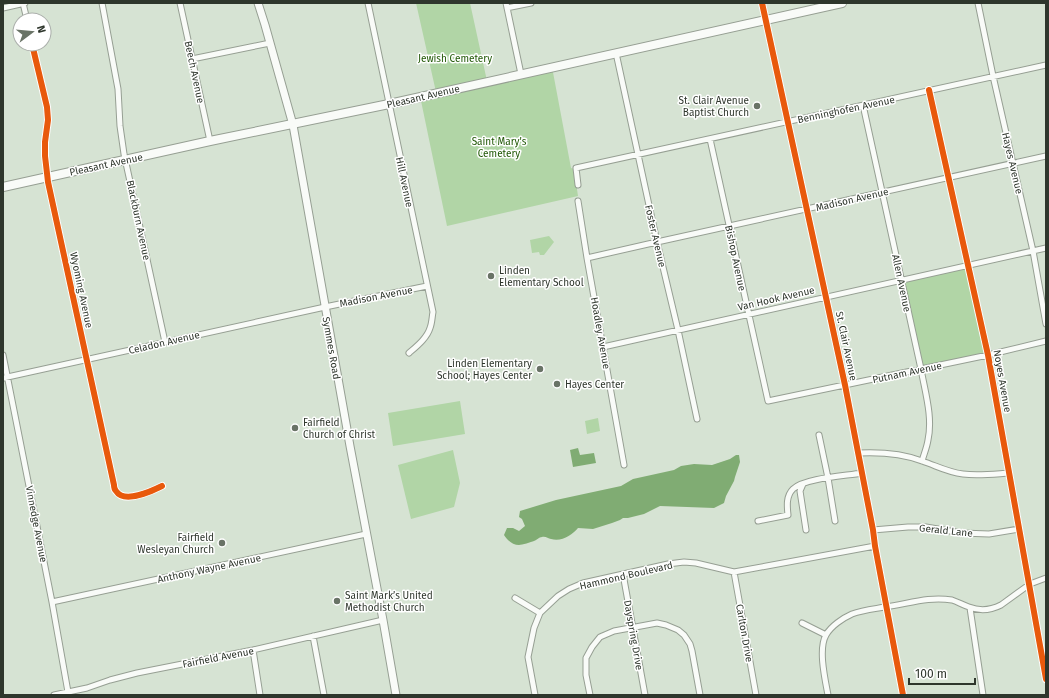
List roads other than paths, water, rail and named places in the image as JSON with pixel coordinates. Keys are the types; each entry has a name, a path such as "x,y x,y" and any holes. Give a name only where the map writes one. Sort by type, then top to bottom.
{"main road":[{"name":"Symmes Road","path":"258,3 293,124 396,695"},
{"name":"Pleasant Avenue","path":"3,187 210,141 389,104 842,3"}],"street":[{"path":"3,8 23,3"},
{"name":"Blackburn Avenue","path":"102,3 118,89 120,126 124,154 165,342"},
{"name":"Beech Avenue","path":"180,3 210,141"},
{"name":"Hill Avenue","path":"368,3 433,312 430,328 420,343 409,353"},
{"path":"521,74 506,6 531,3"},
{"name":"St. Clair Avenue","path":"762,3 808,209 859,453 902,695"},
{"name":"Hayes Avenue","path":"978,3 1033,251 1046,324"},
{"path":"192,59 270,43"},
{"name":"Wyoming Avenue","path":"34,52 47,107 48,120 45,142 47,177 112,479 116,492 121,496 131,497 153,491 162,486"},
{"name":"Foster Avenue","path":"616,53 697,419"},
{"name":"Benninghofen Avenue","path":"578,185 576,168 1046,65"},
{"name":"Noyes Avenue","path":"929,90 988,355 1046,679"},
{"name":"Allen Avenue","path":"863,105 928,407 930,422 928,440 922,461"},
{"name":"Bishop Avenue","path":"710,139 768,402"},
{"name":"Madison Avenue","path":"587,258 1046,156"},
{"name":"Hoadley Avenue","path":"578,201 624,465"},
{"name":"Van Hook Avenue","path":"603,347 1046,248"},
{"name":"Madison Avenue","path":"325,307 427,286"},
{"name":"Celadon Avenue","path":"5,377 325,307"},
{"name":"Putnam Avenue","path":"768,402 988,355 1046,341"},
{"name":"Vinnedge Avenue","path":"3,355 5,377 52,602 68,692"},
{"path":"819,435 835,521"},
{"path":"859,453 900,454 945,470 964,474 1009,472"},
{"path":"758,521 788,515 787,499 793,489 805,482 862,473"},
{"path":"805,482 801,486 800,491 806,530"},
{"name":"Gerald Lane","path":"873,530 908,527 962,533 989,534 1019,529"},
{"name":"Anthony Wayne Avenue","path":"52,602 366,534"},
{"name":"Hammond Boulevard","path":"535,695 528,657 534,628 540,613 558,596 570,589 583,584 668,564 684,562 696,563 734,572 875,546"},
{"name":"Carlton Drive","path":"734,572 756,695"},
{"name":"Dayspring Drive","path":"623,574 645,695"},
{"path":"828,695 822,656 826,635 835,625 851,614 863,610 918,600 935,599 952,600 970,608 989,610 996,608 1030,584 1046,578"},
{"path":"515,598 540,613"},
{"path":"970,608 983,695"},
{"name":"Fairfield Avenue","path":"54,695 87,688 138,673 253,650 383,620"},
{"path":"590,695 586,675 586,658 600,637 614,631 657,623 672,627 684,635 690,644 700,695"},
{"path":"802,623 826,635"},
{"path":"313,636 324,695"},
{"path":"253,650 260,695"}],"place":[{"name":"St. Clair Avenue Baptist Church","path":"757,106"},
{"name":"Linden Elementary School","path":"491,276"},
{"name":"Linden Elementary School; Hayes Center","path":"540,369"},
{"name":"Hayes Center","path":"557,384"},
{"name":"Fairfield Church of Christ","path":"295,428"},
{"name":"Fairfield Wesleyan Church","path":"222,543"},
{"name":"Saint Mark’s United Methodist Church","path":"337,601"}],"park label":[{"name":"Jewish Cemetery","path":"455,58"},
{"name":"Saint Mary’s Cemetery","path":"499,146"}]}
